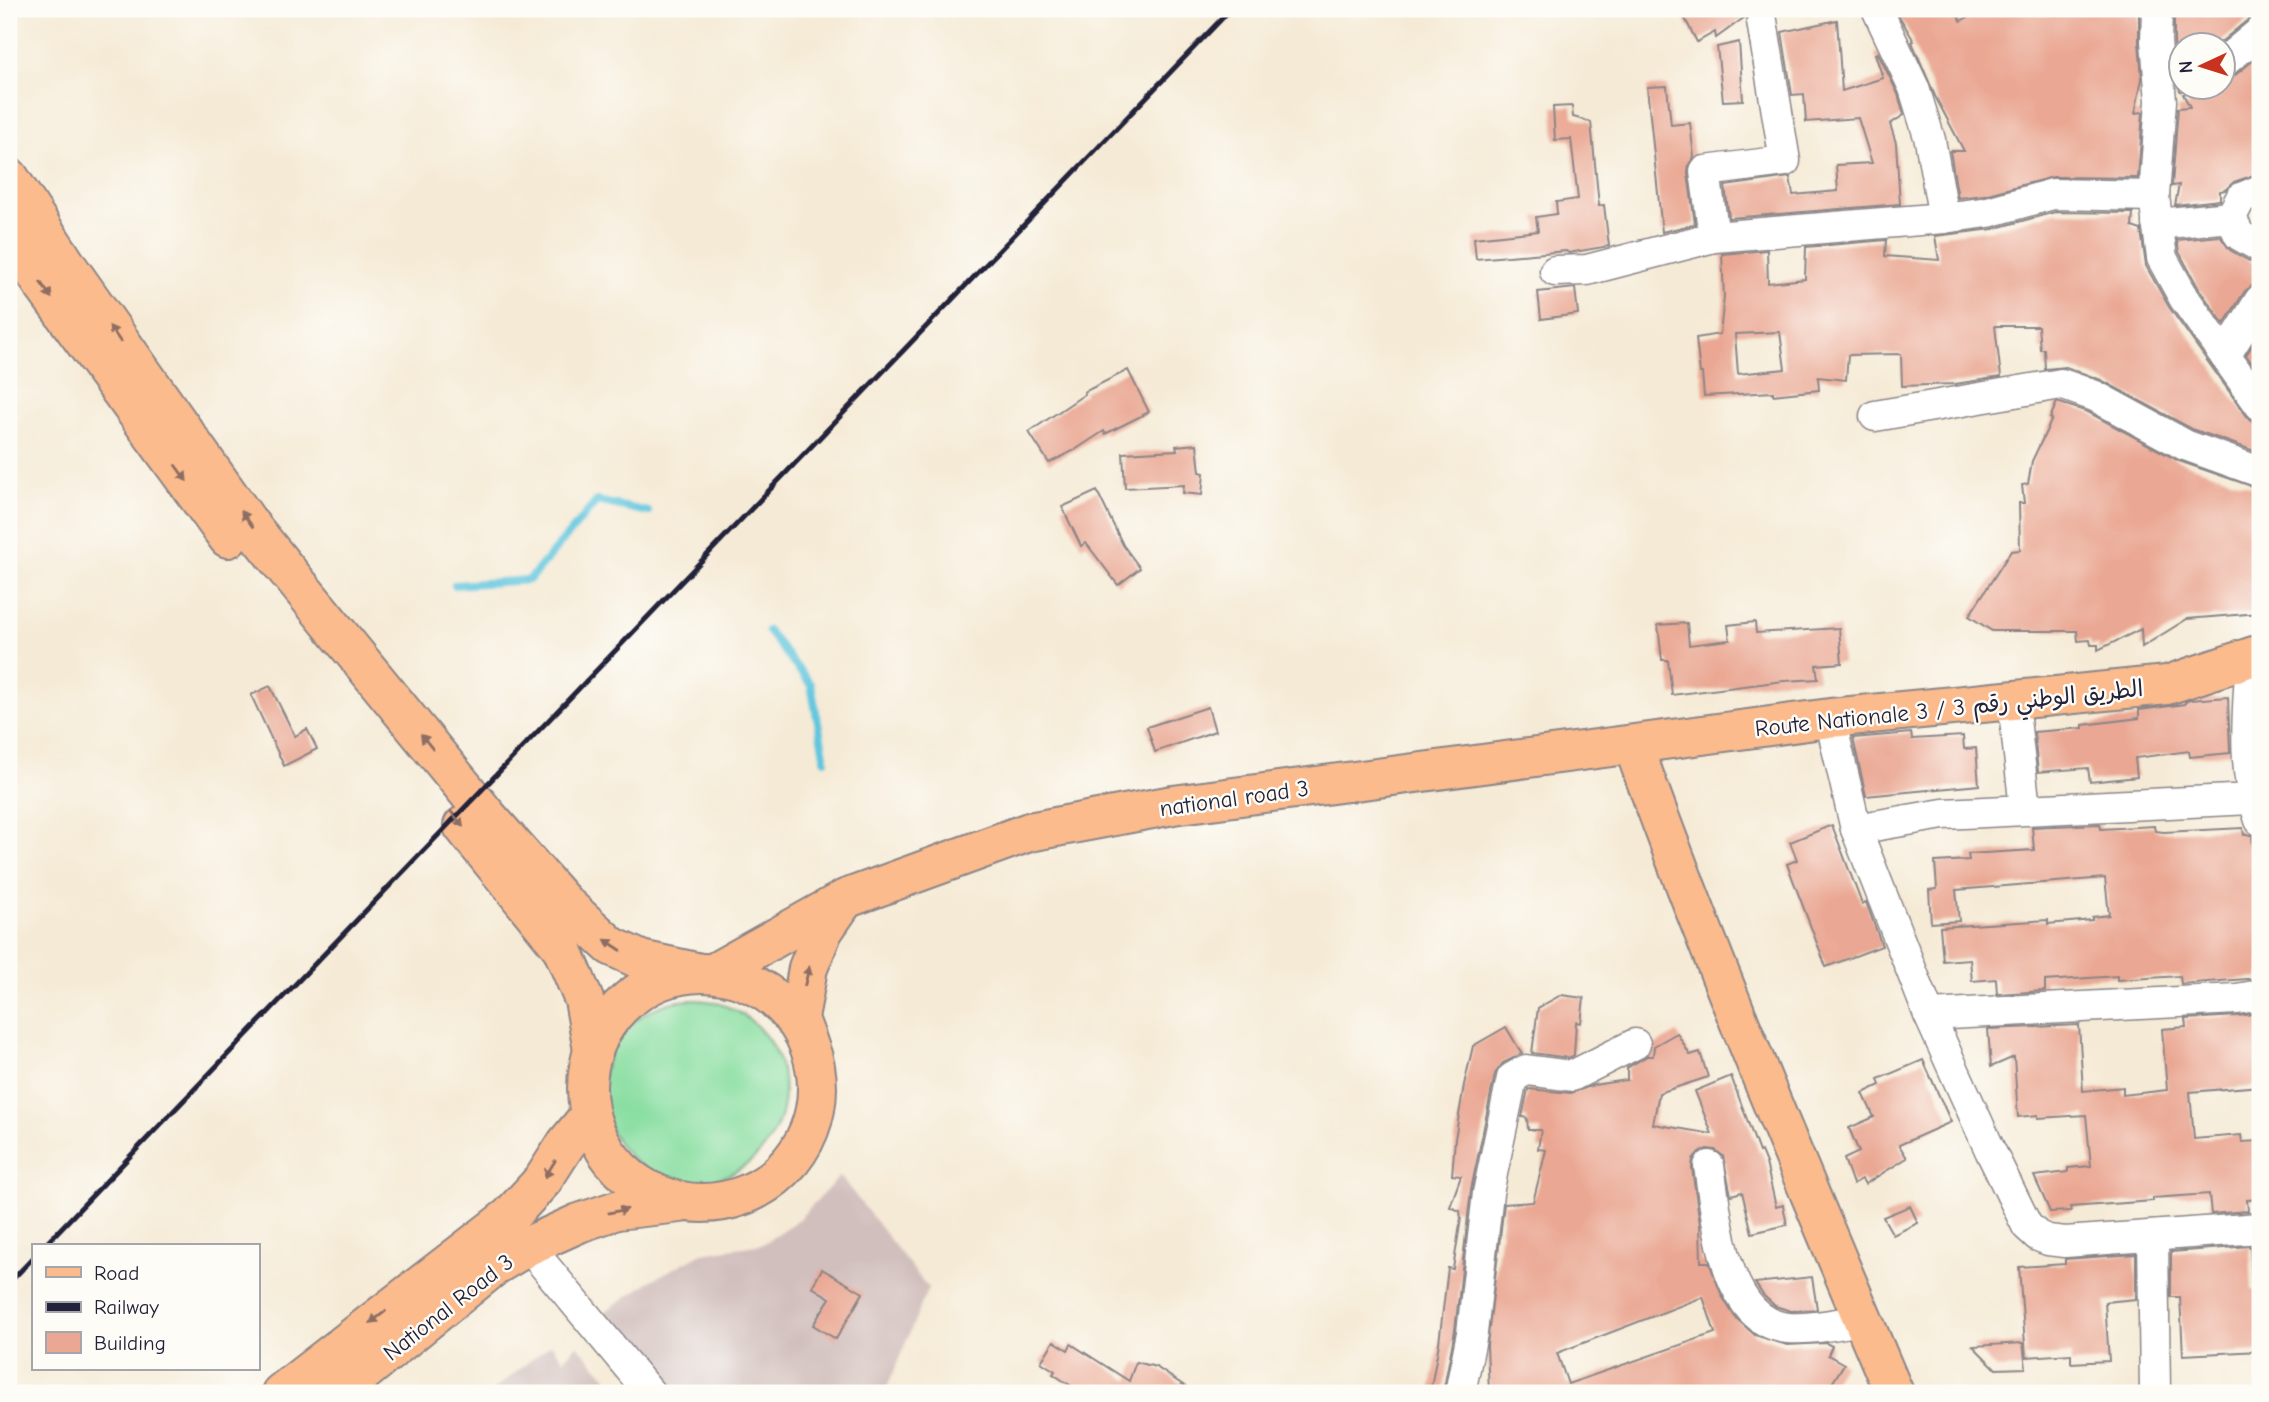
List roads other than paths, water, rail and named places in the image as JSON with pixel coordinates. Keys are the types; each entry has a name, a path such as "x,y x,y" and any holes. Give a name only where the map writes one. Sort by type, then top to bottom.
{"main road":[{"path":"9,177 68,267 250,525 488,817 564,903 611,946 641,960 748,983 779,1002 796,1021 807,1042"},
{"path":"9,233 43,285 228,538 562,948 584,1000 593,1051"},
{"name":"Route Nationale 3 / الطريق الوطني رقم 3","path":"1633,745 1830,718 2166,685 2256,655"},
{"path":"1633,745 1782,1128 1894,1393"},
{"name":"national road 3","path":"845,899 1029,832 1172,805 1633,745"},
{"path":"845,899 823,930 808,968 799,1019 817,1082 812,1122 793,1158 764,1186 726,1202 686,1203 659,1196 635,1183 615,1164 600,1141 590,1115 587,1082 593,1051 618,1010 635,994 667,979 707,973 845,899"},
{"path":"281,1393 510,1216 543,1180 566,1144 590,1115"},
{"name":"National Road 3","path":"338,1393 496,1265 528,1246 579,1223 617,1210 686,1203"}],"street":[{"path":"1877,9 1914,88 1930,140 1944,218"},
{"path":"2157,9 2156,41 2168,81"},
{"path":"1714,237 1704,171 1785,161 1762,21"},
{"path":"2238,50 2260,32"},
{"path":"2171,102 2155,210 2162,258 2184,298 2260,405"},
{"path":"2231,217 2241,198 2260,190"},
{"path":"1555,271 1587,270 1714,237 1944,218 1988,212 2053,194 2155,210 2231,217"},
{"path":"2231,217 2239,235 2260,247"},
{"path":"2225,356 2260,300"},
{"path":"1875,416 2061,384 2095,396 2185,445 2260,472"},
{"path":"1856,829 1943,814 2025,809 2256,810 2248,752 2256,655"},
{"path":"2012,701 2025,809"},
{"path":"1830,718 1856,829 1930,1015 2027,1226 2038,1236 2065,1242 2260,1228"},
{"path":"1930,1015 2185,1002 2260,995"},
{"path":"1460,1393 1472,1333 1488,1193 1512,1078 1526,1070 1572,1076 1635,1044"},
{"path":"1709,1166 1721,1236 1730,1270 1745,1302 1771,1323 1787,1328 1863,1320"},
{"path":"2153,1236 2155,1393"},
{"path":"528,1246 650,1393"}],"waterway":[{"path":"455,585 529,580 597,501 648,512"},
{"path":"768,631 811,685 825,760"}],"railway":[{"path":"46,1244 1231,9"},
{"path":"9,1283 32,1259"}]}
